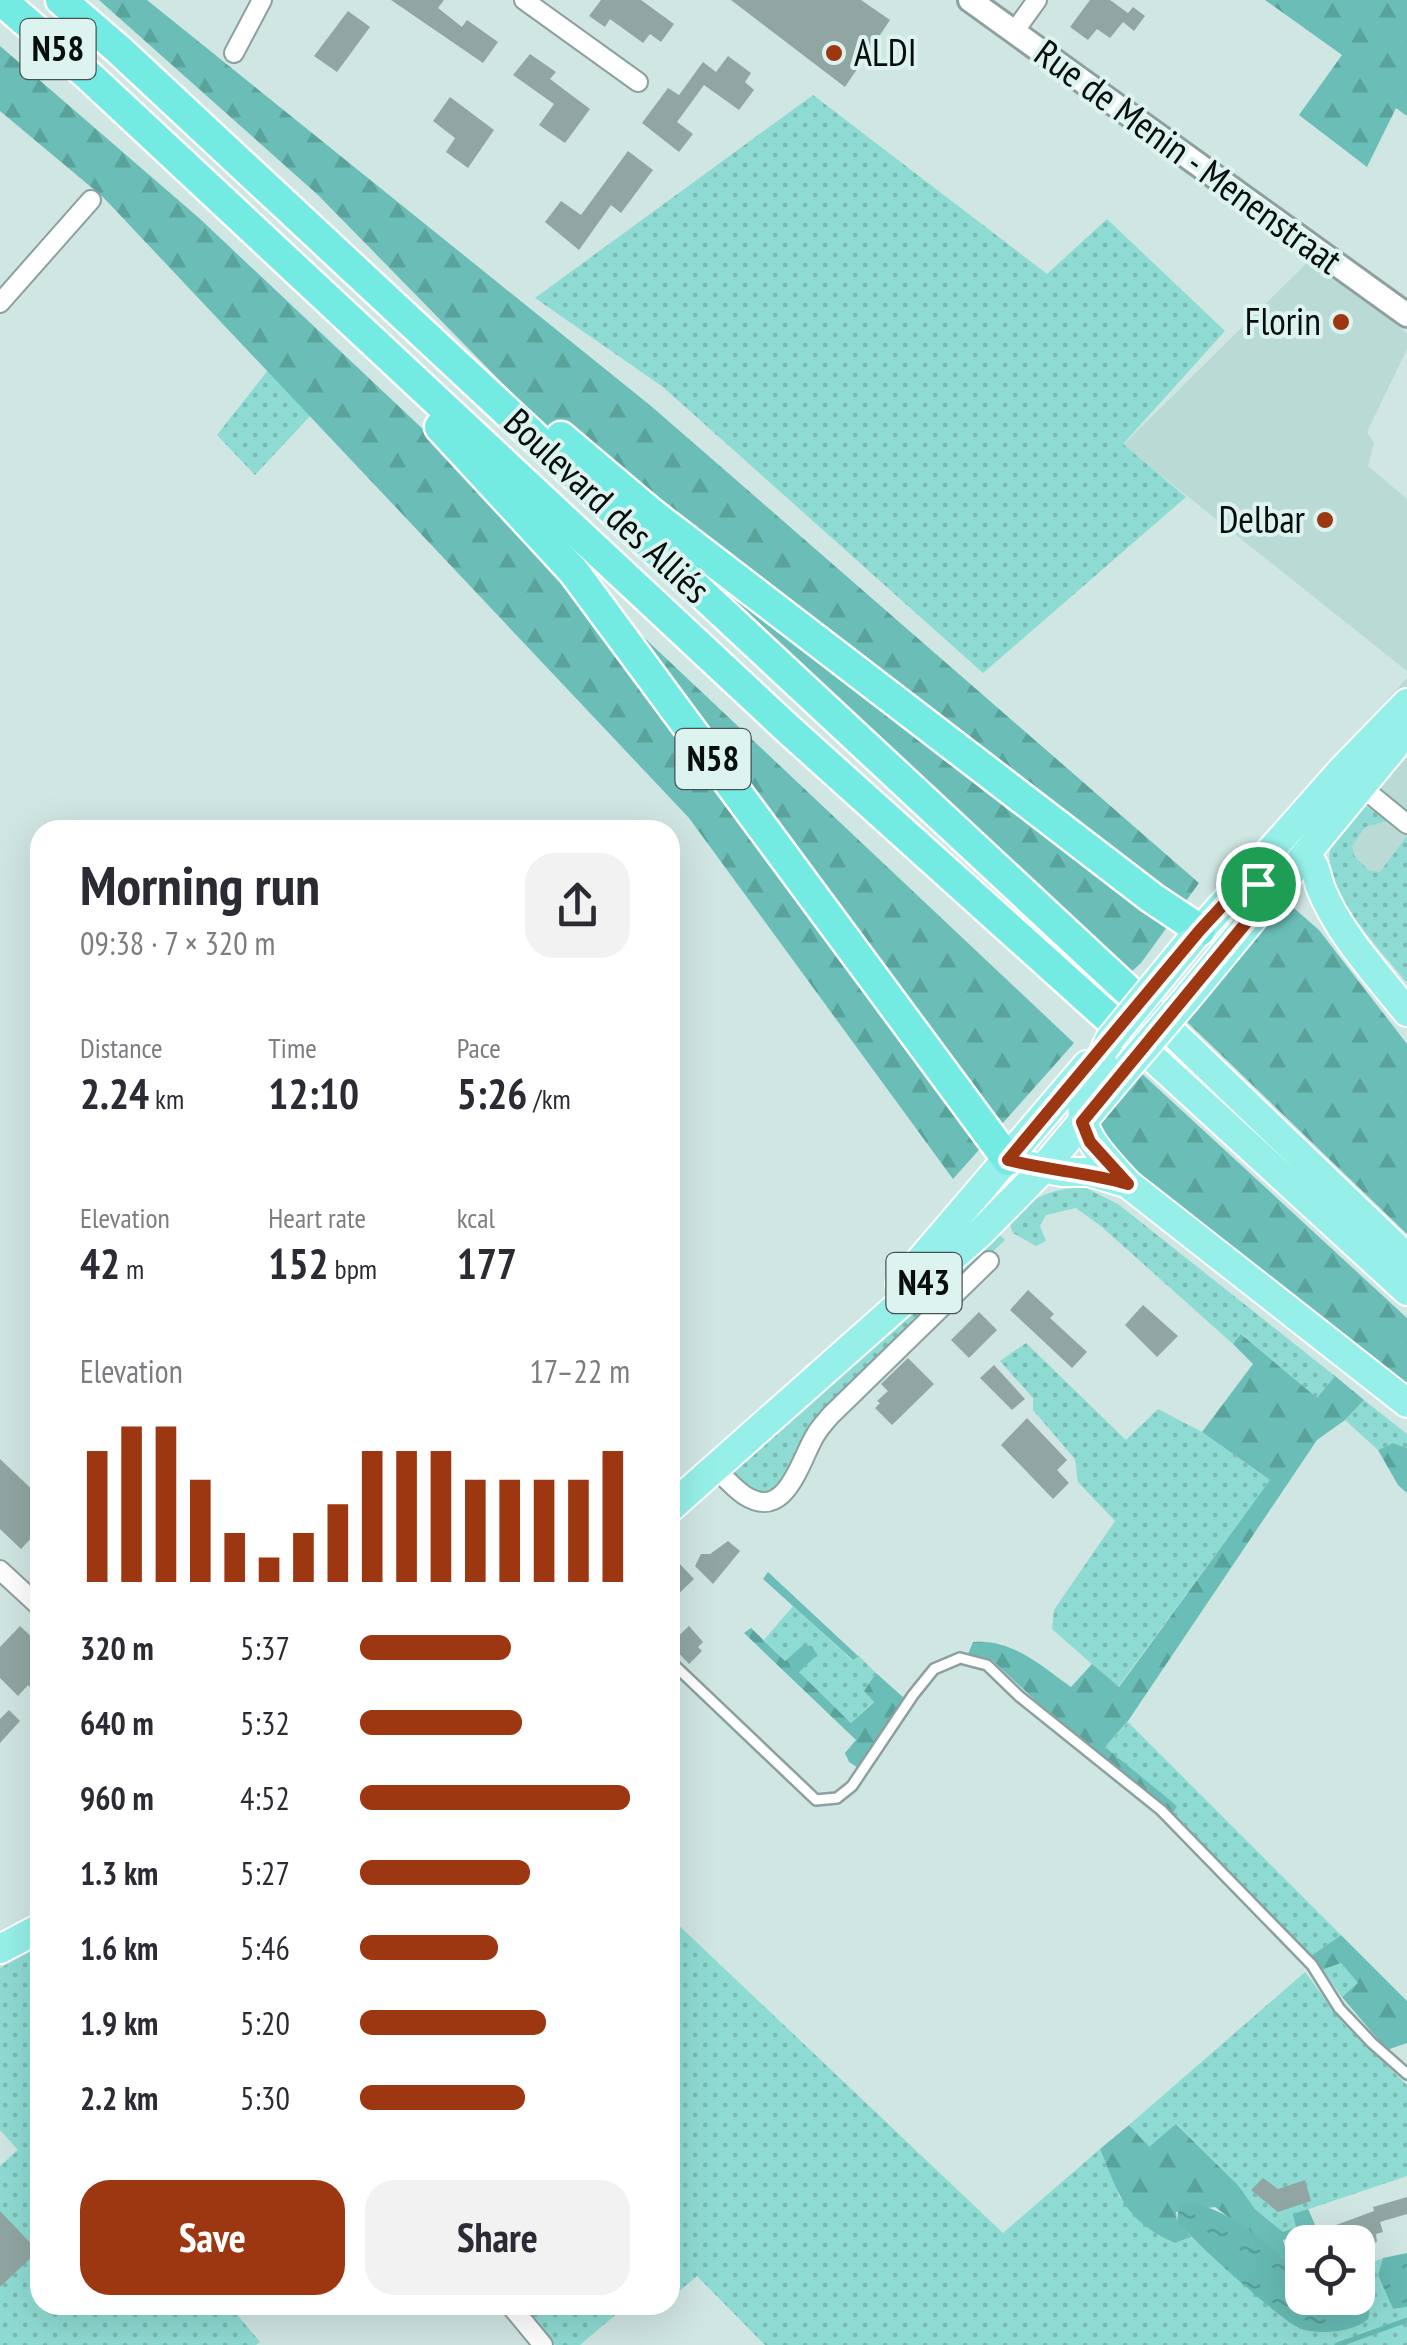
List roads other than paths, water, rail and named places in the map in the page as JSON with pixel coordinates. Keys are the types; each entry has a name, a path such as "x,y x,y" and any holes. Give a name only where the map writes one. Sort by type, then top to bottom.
{"highway":[{"name":"Boulevard des Alliés","path":"1,0 404,369 1120,1039"},
{"name":"Boulevard des Alliés","path":"61,0 1152,1014"},
{"name":"N58","path":"452,360 545,423 652,514 1152,898 1200,949"},
{"name":"N58","path":"404,369 443,430 574,572 1008,1160"}],"main road":[{"name":"N43","path":"680,1499 981,1232 1042,1170 1120,1039 1200,949 1278,884 1305,855 1351,778 1407,703"},
{"name":"N43","path":"801,1391 1008,1160 1083,1101 1187,998 1200,949 1236,891 1351,778 1407,731"},
{"path":"1305,855 1314,862 1321,890 1356,948 1407,1012"},
{"path":"1236,891 1258,884 1278,884 1303,897 1356,948"},
{"name":"N58","path":"1152,1014 1407,1258"},
{"name":"N58","path":"1120,1039 1407,1291"},
{"path":"1083,1101 1090,1142 1128,1184 1407,1404"},
{"path":"1008,1160 1042,1170 1088,1172 1128,1184"},
{"path":"0,1949 30,1933"}],"street":[{"path":"234,53 262,0"},
{"path":"524,0 638,82"},
{"name":"Rue de Menin - Menenstraat","path":"970,0 1407,314"},
{"path":"1014,32 1038,0"},
{"path":"0,303 91,200"},
{"path":"1351,778 1407,824"},
{"path":"715,1468 745,1495 758,1501 780,1498 830,1415 990,1261"},
{"path":"0,1570 30,1598"},
{"path":"518,2315 543,2345"}],"lane":[{"path":"680,1671 816,1800 837,1798 852,1786 934,1669 960,1658 987,1666 1160,1810 1312,1965 1340,2008 1407,2074"}],"water":[{"path":"1188,2203 1221,2213 1285,2259 1285,2315 1369,2315 1368,2319 1355,2327 1327,2332 1301,2329 1291,2323 1177,2222 1179,2205"},
{"path":"1407,2253 1407,2307 1393,2309 1378,2275 1383,2258"}],"waterway":[{"path":"1337,2345 1407,2320"}],"place":[{"name":"ALDI","path":"834,53"},
{"name":"Florin","path":"1341,322"},
{"name":"Delbar","path":"1325,520"}]}
